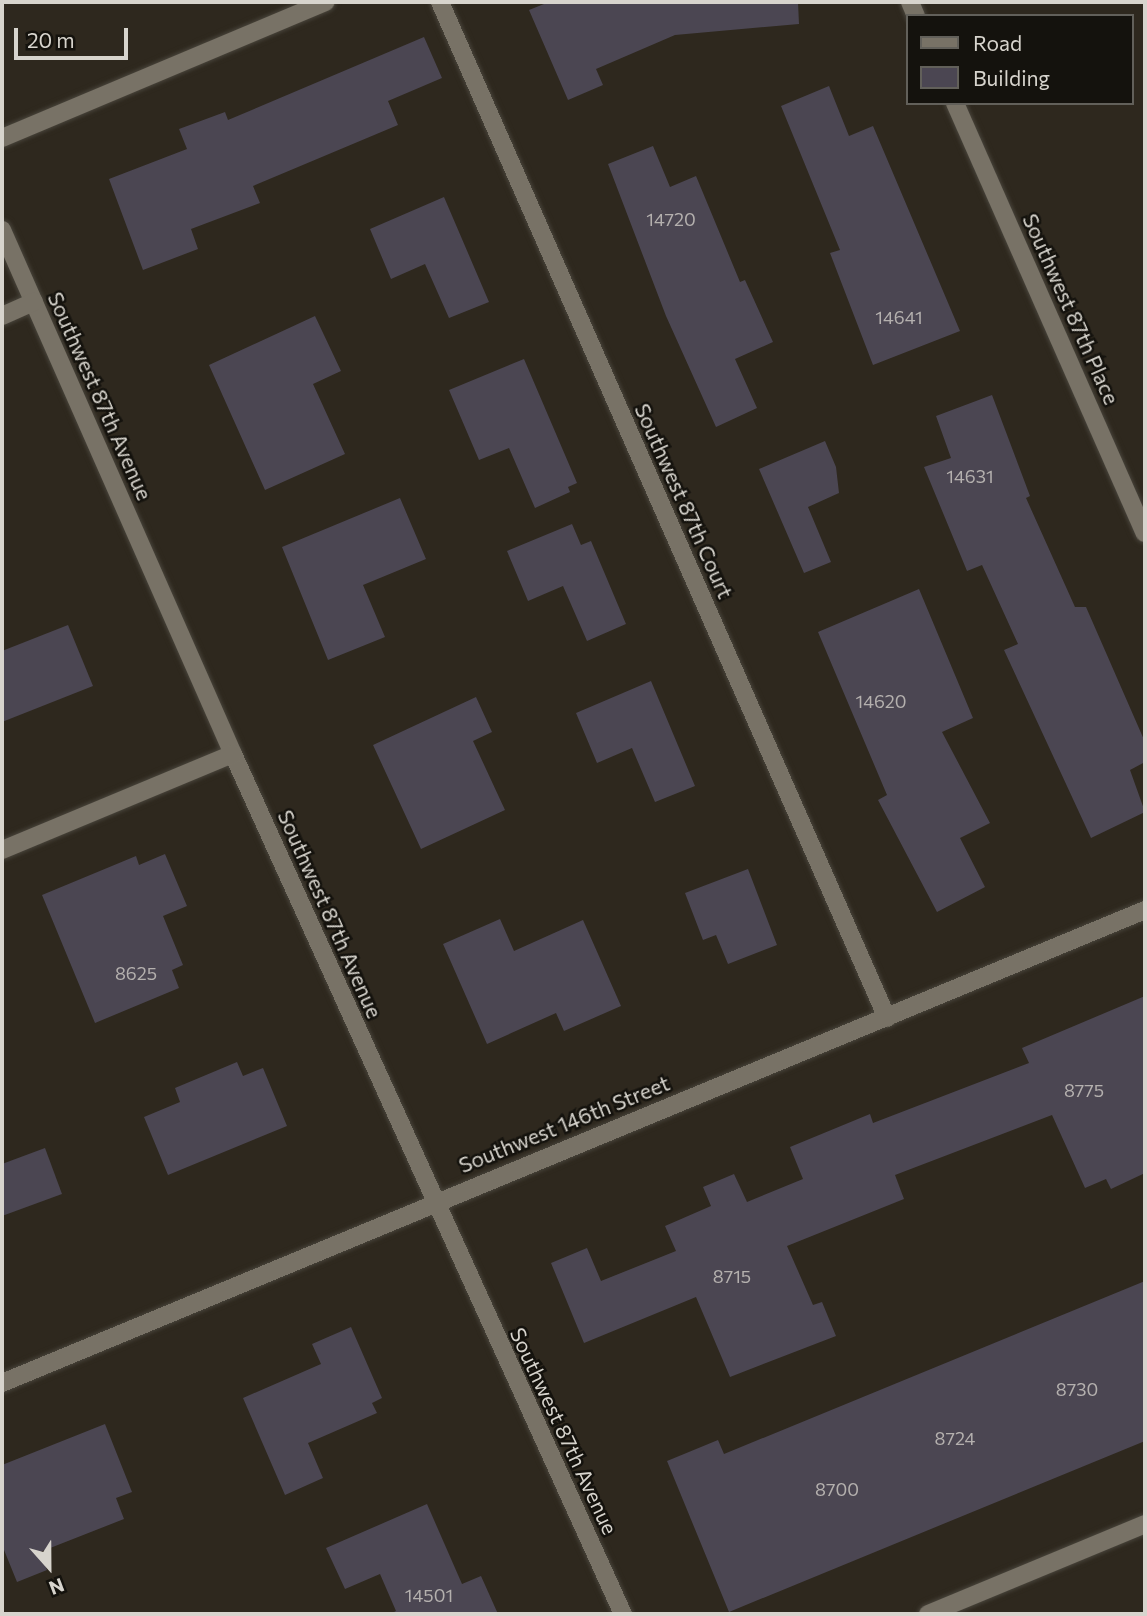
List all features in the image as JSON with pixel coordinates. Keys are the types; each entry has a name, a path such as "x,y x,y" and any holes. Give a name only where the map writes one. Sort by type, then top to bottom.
{"street":[{"path":"2,138 326,2"},
{"name":"Southwest 87th Court","path":"440,2 887,1018"},
{"name":"Southwest 87th Place","path":"956,105 1145,533"},
{"name":"Southwest 87th Avenue","path":"2,230 434,1202 623,1614"},
{"path":"2,316 34,302"},
{"path":"2,850 233,754"},
{"name":"Southwest 146th Street","path":"2,1383 1145,910"},
{"path":"928,1614 1145,1524"}],"building":[{"path":"549,2 798,2 799,24 675,35 596,69 603,85 568,100 529,10"},
{"path":"424,37 442,78 388,101 398,125 253,186 260,203 191,229 198,249 143,270 109,179 187,149 179,129 225,112 228,120"},
{"path":"829,86 849,136 873,126 960,331 873,365 830,253 840,250 781,106"},
{"path":"653,146 670,187 696,176 740,282 745,280 773,342 735,359 757,408 716,427 666,316 608,164"},
{"path":"444,197 489,302 449,318 425,264 391,279 370,229"},
{"path":"315,316 341,371 313,384 345,454 265,490 209,365"},
{"path":"524,359 577,483 568,487 570,492 535,508 509,448 479,460 449,390"},
{"path":"992,395 1030,496 1026,498 1075,607 1086,607 1145,742 1145,762 1130,770 1145,812 1091,838 1004,650 1018,644 982,565 967,571 924,467 951,458 936,416"},
{"path":"825,441 836,467 839,493 808,507 831,562 804,573 759,469"},
{"path":"400,498 426,559 363,585 385,637 328,660 282,547"},
{"path":"572,524 581,545 591,541 626,624 587,641 563,586 528,601 507,551"},
{"path":"919,589 973,718 942,732 990,823 960,838 985,887 937,912 878,800 887,795 818,632"},
{"path":"68,625 93,686 2,722 2,651"},
{"path":"651,681 695,786 655,802 632,748 597,763 576,713"},
{"path":"476,697 492,732 473,741 505,810 421,849 373,745"},
{"path":"165,854 187,906 163,916 183,965 172,970 179,988 95,1023 42,895 136,856 139,865"},
{"path":"748,869 777,945 728,964 716,935 703,940 685,893"},
{"path":"500,919 514,951 583,920 621,1006 564,1031 556,1013 487,1044 443,944"},
{"path":"1145,996 1145,1173 1111,1189 1106,1179 1085,1188 1052,1115 895,1175 904,1199 787,1246 813,1305 822,1302 836,1336 730,1377 696,1297 584,1343 551,1263 587,1248 601,1281 676,1251 665,1226 711,1206 703,1187 734,1174 747,1202 803,1179 790,1147 870,1114 873,1123 1029,1063 1022,1048"},
{"path":"237,1062 243,1076 263,1068 287,1126 168,1175 144,1117 180,1102 175,1088"},
{"path":"45,1148 62,1194 2,1216 2,1164"},
{"path":"1145,1281 1145,1441 729,1612 667,1461 718,1440 724,1454"},
{"path":"351,1327 382,1398 372,1403 377,1413 308,1443 323,1478 285,1495 243,1398 321,1364 312,1344"},
{"path":"105,1424 132,1492 116,1498 124,1519 40,1552 47,1570 17,1582 2,1545 2,1465"},
{"path":"427,1504 462,1584 481,1576 498,1614 390,1614 396,1611 380,1574 345,1589 326,1548"}]}
